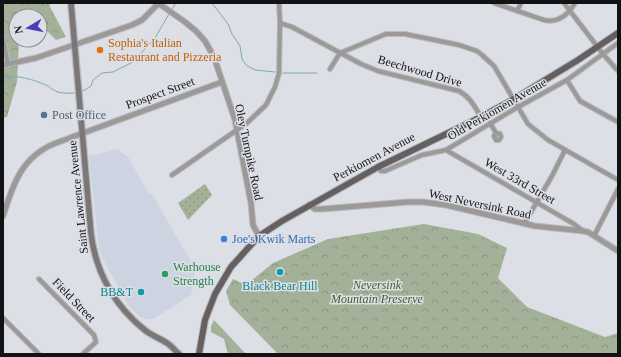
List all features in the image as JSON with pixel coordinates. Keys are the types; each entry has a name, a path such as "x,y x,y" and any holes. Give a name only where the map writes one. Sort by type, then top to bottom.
{"main road":[{"name":"Saint Lawrence Avenue","path":"71,3 92,239 95,254 103,276 117,301 130,316 148,332 168,344 179,354"},
{"name":"Perkiomen Avenue","path":"200,354 205,320 215,294 231,267 259,236 278,223 378,167 481,117 514,99 578,60 618,33"}],"street":[{"path":"172,175 252,119 266,105 275,87 280,65 279,3"},
{"path":"494,3 551,21 559,19 570,12 575,3"},
{"path":"517,11 521,3"},
{"path":"564,3 597,47 618,71"},
{"path":"3,38 5,64 36,58 135,24 147,16 158,4"},
{"name":"Oley Turnpike Road","path":"158,4 192,27 205,41 216,63 237,130 251,203 253,225 259,236"},
{"name":"Beechwood Drive","path":"280,23 292,27 340,53 378,71 459,91 472,102 481,117"},
{"path":"330,69 340,53 377,37 394,33 410,34 460,45 474,50 488,60 498,72 528,124 532,128 548,140 618,180"},
{"name":"Old Perkiomen Avenue","path":"378,167 384,171 422,155 446,150 490,123 567,80 618,43"},
{"path":"567,80 580,101 618,122"},
{"name":"Prospect Street","path":"3,216 14,183 30,160 42,150 52,144 222,82"},
{"path":"490,123 496,133"},
{"name":"West 33rd Street","path":"446,150 574,224 583,231"},
{"path":"524,224 565,150"},
{"path":"594,236 618,189"},
{"name":"West Neversink Road","path":"309,206 314,209 322,209 408,202 446,205 524,224 583,231 618,251"},
{"name":"Field Street","path":"39,278 94,335 96,342 83,354"},
{"path":"3,318 38,354"}],"shaded area":[{"path":"119,149 120,152 128,157 148,193 152,194 195,269 191,295 153,319 140,317 129,306 102,257 99,248 89,156"}],"green space":[{"path":"3,3 52,3 49,5 66,37 56,40 48,32 48,8 8,8 8,48 19,48 17,82 7,117 3,118"},
{"path":"205,184 212,195 188,220 178,203"},
{"name":"Neversink Mountain Preserve","path":"424,224 478,234 507,248 498,278 527,307 605,337 618,333 618,354 278,354 230,305 226,291 233,279 246,285 273,263 328,239"},
{"path":"214,320 246,354 228,354 224,339 211,332 211,326"}],"waterway":[{"path":"172,9 176,3"},
{"path":"212,3 228,24 232,34 240,46 242,59 246,65 255,70 275,72"},
{"path":"80,93 91,86 93,80 102,73 113,72 133,62 155,38 169,14"},
{"path":"283,73 317,73"},
{"path":"3,79 12,76 25,78 44,84 58,92 77,93"},
{"path":"3,82 11,78"}],"place":[{"name":"Sophia's Italian Restaurant and Pizzeria","path":"100,50"},
{"name":"Post Office","path":"44,115"},
{"name":"Joe's Kwik Marts","path":"224,239"},
{"name":"Black Bear Hill","path":"280,272"},
{"name":"Warhouse Strength","path":"165,274"},
{"name":"BB&T","path":"141,292"}]}
